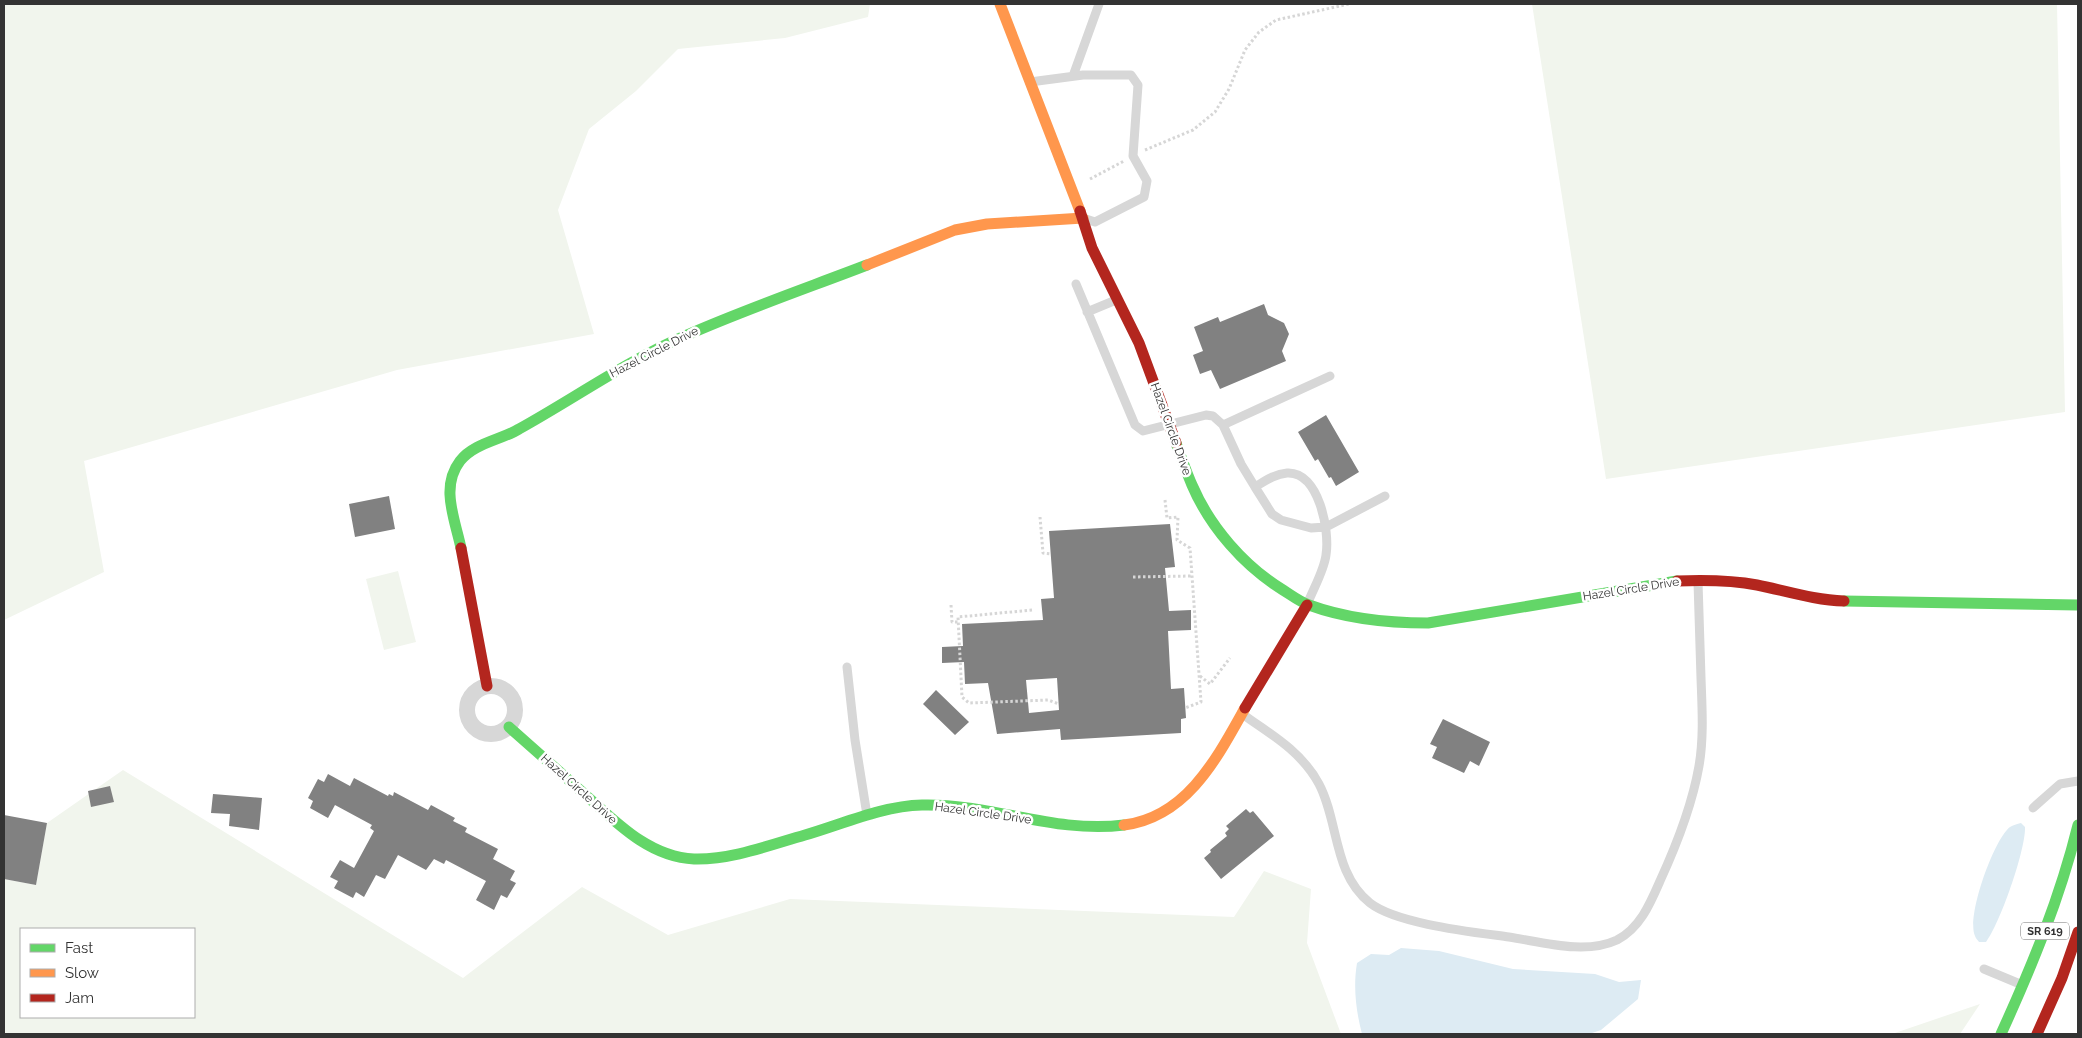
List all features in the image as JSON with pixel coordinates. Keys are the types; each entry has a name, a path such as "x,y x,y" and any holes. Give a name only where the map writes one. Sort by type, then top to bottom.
{"street":[{"name":"Hazel Circle Drive","path":"1000,4 1083,218 1092,248 1139,343 1192,486 1205,510 1229,543 1251,566 1275,585 1307,605 1360,619 1395,623 1428,622 1498,612 1666,582 1698,580 1758,585 1806,597 1834,601 2078,605"},
{"name":"Hazel Circle Drive","path":"487,686 467,573 450,500 449,486 453,472 470,451 518,430 599,380 686,335 955,230 987,224 1083,218"},
{"name":"Hazel Circle Drive","path":"509,727 630,834 648,846 685,858 720,857 798,837 888,809 921,805 949,806 1089,828 1114,828 1139,823 1163,813 1193,790 1242,714 1258,684 1307,605"},
{"path":"487,686 502,688 512,699 515,713 509,727 494,734 478,731 468,719 466,711 470,697 474,692 487,686"},
{"name":"SR 619","path":"2002,1034 2024,985 2051,915 2073,848 2078,825"},
{"name":"SR 619","path":"2036,1034 2062,978 2078,932"}],"lane":[{"path":"1073,76 1099,4"},
{"path":"1030,82 1073,76 1131,75 1138,85 1133,156 1147,180 1144,197 1095,222 1083,218"},
{"path":"1076,284 1135,425 1143,431 1206,415 1213,416 1223,425 1241,464 1268,509 1281,520 1311,528 1326,527 1385,496"},
{"path":"1088,312 1118,299"},
{"path":"1223,425 1330,376"},
{"path":"1255,487 1278,475 1295,474 1309,485 1321,504 1328,543 1326,558 1307,605"},
{"path":"1242,714 1290,748 1306,765 1319,784 1328,805 1347,877 1359,892 1380,909 1404,918 1474,932 1560,945 1584,947 1604,944 1627,933 1637,924 1646,911 1674,850 1694,793 1703,719 1698,580"},
{"path":"847,667 855,740 867,816"},
{"path":"2033,808 2060,784 2078,781"},
{"path":"1984,969 2024,985"}],"path":[{"path":"1072,189 1133,156 1193,130 1215,112 1228,89 1245,50 1259,32 1276,20 1350,4"},
{"path":"1165,500 1167,518 1178,517 1177,540 1190,548 1201,702 1185,708"},
{"path":"1040,517 1043,553 1051,554"},
{"path":"1133,577 1192,576"},
{"path":"952,605 952,622 958,622"},
{"path":"1032,610 958,617 962,697 969,703 1048,700 1059,704"},
{"path":"1199,675 1210,684 1230,658"}],"shaded area":[{"path":"4,4 870,4 868,17 785,38 678,49 636,91 589,129 558,210 594,334 397,370 84,461 104,572 4,620"},
{"path":"1532,4 2057,4 2065,412 1606,479"},
{"path":"398,571 416,642 384,650 366,579"},
{"path":"123,770 463,978 582,887 668,935 790,899 1234,917 1264,871 1311,889 1307,943 1341,1034 4,1034 4,879 36,885 47,823"},
{"path":"2021,823 2025,827 2024,838 2017,868 2005,904 1986,942 1979,942 1975,936 1973,926 1974,913 1983,879 2004,834 2010,827"},
{"path":"1401,948 1439,951 1513,969 1595,974 1619,982 1641,980 1638,999 1601,1030 1589,1034 1362,1034 1356,999 1357,963 1371,954 1389,955"},
{"path":"1980,1004 1960,1034 1892,1034"}],"building":[{"path":"1264,304 1268,315 1284,323 1289,334 1282,351 1286,361 1220,389 1211,370 1200,374 1193,355 1203,351 1194,327 1218,317 1220,322"},
{"path":"1326,415 1359,472 1336,486 1318,459 1315,461 1298,432"},
{"path":"389,496 395,529 355,537 349,504"},
{"path":"1170,524 1175,567 1165,568 1169,611 1191,610 1191,630 1168,631 1171,689 1184,688 1186,718 1181,719 1181,733 1061,740 1060,729 997,734 988,683 965,684 964,662 942,663 942,647 963,646 962,624 1043,620 1041,599 1054,598 1049,531","holes":["1057,678 1059,710 1029,713 1026,680"]},
{"path":"936,690 969,722 955,735 923,704"},
{"path":"1443,719 1490,742 1479,766 1470,761 1464,773 1432,758 1437,747 1430,744"},
{"path":"328,774 350,786 354,778 388,796 389,794 393,796 394,792 428,810 431,805 455,818 453,821 467,828 465,832 498,849 493,859 515,871 510,880 516,883 507,898 501,895 494,910 476,900 486,881 446,860 444,864 434,859 426,870 398,855 385,879 376,875 364,897 356,892 353,898 334,888 338,881 330,877 340,860 354,868 374,831 370,828 372,825 335,805 328,818 310,808 313,801 308,798 318,779 324,782"},
{"path":"110,786 114,802 91,807 88,791"},
{"path":"213,794 262,798 259,830 229,826 230,814 211,813"},
{"path":"1246,809 1250,813 1253,811 1274,836 1221,879 1204,858 1211,852 1210,850 1227,836 1225,833 1229,829 1226,826"},
{"path":"4,815 47,823 36,885 4,879"}],"traffic: fast":[{"path":"461,548 451,503 451,481 460,461 473,450 512,433 665,345 732,316 867,265"},
{"path":"1176,443 1199,501 1218,530 1230,544 1269,580 1302,602 1323,610 1367,619 1428,623 1677,581"},
{"path":"1844,601 2078,605"},
{"path":"509,727 632,835 646,844 677,857 708,859 750,851 877,812 907,806 947,806 1073,825 1098,827 1124,825"},
{"path":"2001,1034 2024,983 2044,931 2063,879 2078,825"}],"traffic: slow":[{"path":"1000,4 1080,211"},
{"path":"867,265 955,230 987,224 1083,218"},
{"path":"1124,825 1146,820 1166,810 1183,798 1211,765 1245,708"}],"traffic: jam":[{"path":"1080,211 1092,248 1139,343 1176,443"},
{"path":"461,548 487,686"},
{"path":"1677,581 1737,582 1811,597 1844,601"},
{"path":"1245,708 1307,605"},
{"path":"2037,1034 2062,978 2078,932"}]}
